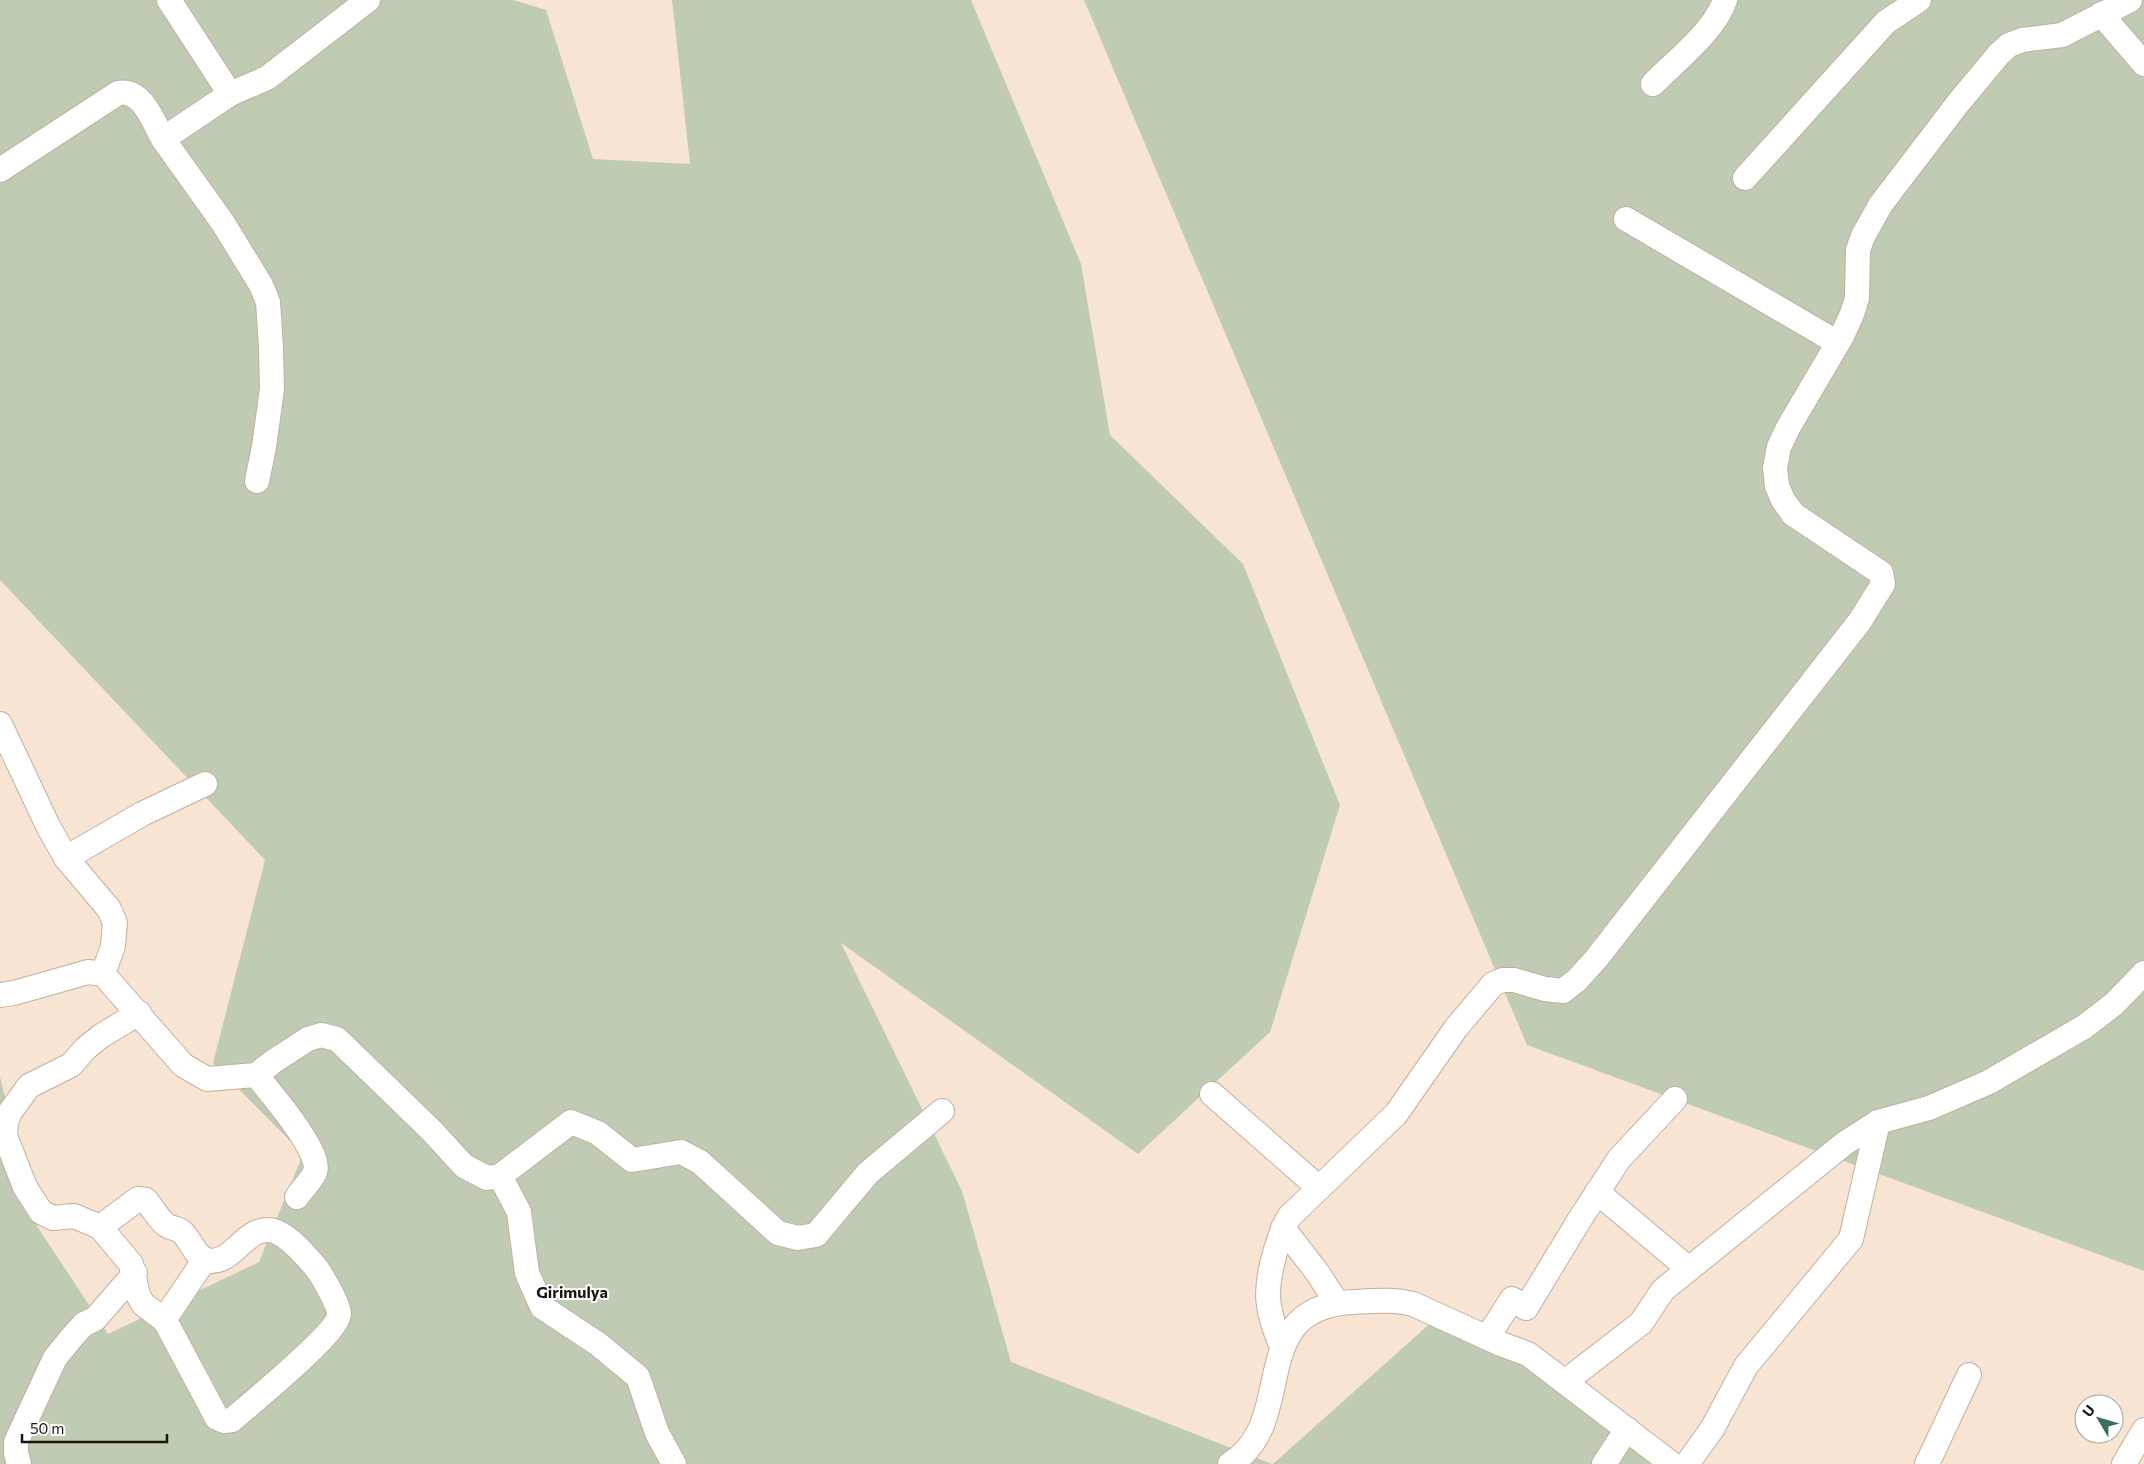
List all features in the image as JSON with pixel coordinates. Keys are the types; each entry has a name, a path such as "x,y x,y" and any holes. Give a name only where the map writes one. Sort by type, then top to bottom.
{"street":[{"path":"169,0 230,94"},
{"path":"163,139 230,94 267,78 368,0"},
{"path":"1653,84 1709,28 1722,9 1725,0"},
{"path":"1745,178 1886,22 1919,0"},
{"path":"1282,1346 1272,1325 1268,1307 1268,1278 1282,1228 1288,1217 1396,1114 1456,1028 1493,984 1503,980 1514,980 1545,989 1562,991 1577,980 1596,959 1860,621 1880,590 1883,584 1881,573 1793,514 1783,500 1777,486 1775,468 1779,448 1788,428 1838,343 1852,314 1857,298 1857,261 1863,236 1882,204 1959,102 1999,54 2009,45 2022,40 2062,35 2129,0"},
{"path":"2101,14 2144,64"},
{"path":"0,170 118,92 126,91 140,99 163,139 223,223 261,285 268,302 272,347 272,389 267,431 257,481"},
{"path":"1626,219 1838,343"},
{"path":"0,724 48,826 66,858 109,909 115,923 113,946 103,974"},
{"path":"66,858 142,814 205,784"},
{"path":"0,995 14,993 88,972 103,974 183,1065 207,1079 256,1076 274,1061 308,1039 321,1035 337,1039 432,1131 464,1166 487,1178 500,1176 571,1122 598,1133 632,1160 681,1152 700,1162 778,1233 798,1238 816,1235 868,1173 942,1111"},
{"path":"1566,1381 1641,1323 1663,1290 1845,1143 1878,1122 1929,1108 1988,1082 2084,1028 2114,1004 2144,973"},
{"path":"100,1227 138,1199 146,1200 165,1225 182,1232 200,1257 210,1261 224,1258 249,1236 269,1230 278,1232 316,1266 336,1305 339,1314 336,1323 318,1343 232,1420 224,1421 217,1418 164,1320 143,1304 138,1295 131,1264 100,1227 74,1216 52,1218 42,1212 25,1187 5,1136 6,1122 10,1112 29,1086 71,1065 86,1048 101,1036 139,1013"},
{"path":"256,1076 308,1144 316,1159 316,1172 297,1196"},
{"path":"1212,1094 1319,1188"},
{"path":"1487,1338 1512,1299 1526,1308 1618,1159 1675,1099"},
{"path":"1687,1464 1712,1429 1746,1366 1851,1239 1878,1122"},
{"path":"500,1176 519,1212 528,1274 542,1307 598,1344 638,1377 657,1433 674,1464"},
{"path":"1597,1192 1689,1269"},
{"path":"1282,1228 1317,1272 1337,1302"},
{"path":"164,1320 205,1259"},
{"path":"20,1464 16,1453 16,1442 55,1358 84,1324 94,1319 134,1273"},
{"path":"1230,1464 1253,1444 1263,1427 1282,1346 1295,1326 1311,1313 1337,1302 1404,1302 1427,1309 1487,1338 1528,1354 1566,1381 1672,1464"},
{"path":"1927,1464 1969,1375"},
{"path":"1604,1464 1627,1429"},
{"path":"2124,1464 2144,1430"}],"green space":[{"path":"0,0 513,0 546,10 593,159 690,164 672,0 971,0 1081,264 1110,435 1243,564 1340,805 1270,1032 1138,1154 841,943 962,1191 1011,1362 1272,1464 0,1464 0,1077 37,1226 108,1334 259,1262 303,1154 213,1063 265,860 0,580"},
{"path":"1084,0 2144,0 2144,1271 1527,1045"},
{"path":"1444,1311 1690,1464 1273,1464"}],"district":[{"name":"Girimulya","path":"572,1291"}]}
